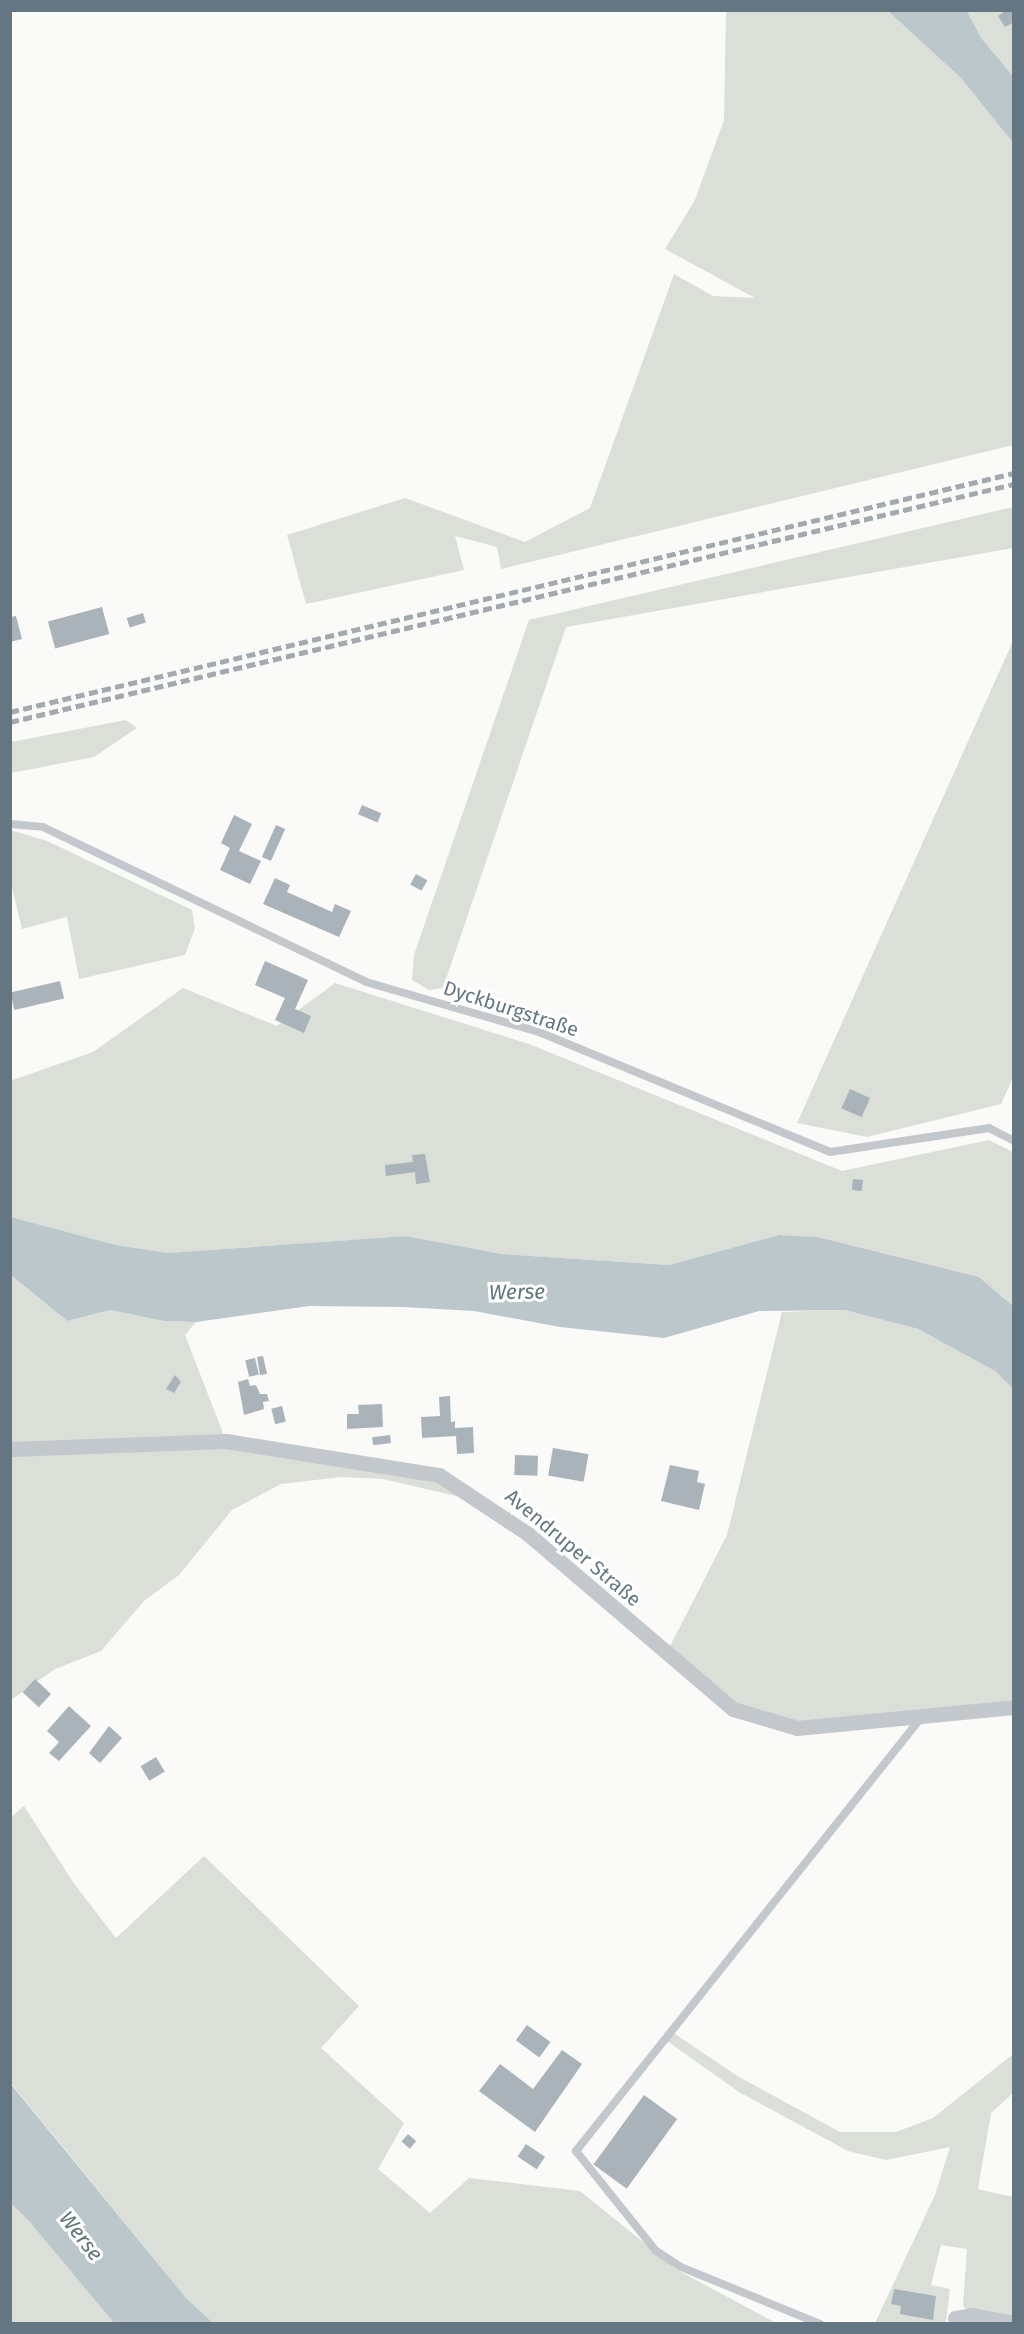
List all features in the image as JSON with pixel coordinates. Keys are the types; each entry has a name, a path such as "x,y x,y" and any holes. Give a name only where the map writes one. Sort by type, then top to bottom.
{"street":[{"name":"Avendruper Straße","path":"10,1449 226,1441 439,1475 528,1534 733,1709 798,1728 921,1719 1014,1707"},
{"path":"954,2321 972,2315 1014,2323"}],"lane":[{"name":"Dyckburgstraße","path":"10,824 43,827 366,982 540,1032 830,1152 988,1128 1014,1141"},
{"path":"820,2324 681,2267 656,2251 576,2151 921,1719"}],"shaded area":[{"path":"726,11 888,11 961,78 1013,143 1013,445 501,569 497,547 455,536 464,570 306,604 287,535 405,498 525,542 590,508 674,274 713,296 755,298 665,249 695,200 724,120"},
{"path":"967,11 1013,11 1013,76 982,39"},
{"path":"1013,507 1013,548 566,627 443,988 429,990 412,980 414,955 529,620"},
{"path":"1013,641 1014,1075 1001,1104 867,1137 797,1123"},
{"path":"126,720 137,728 94,757 11,773 11,742"},
{"path":"10,830 47,841 192,910 195,928 185,955 79,979 67,917 22,929 11,883"},
{"path":"335,983 529,1044 842,1171 989,1140 1013,1152 1013,1306 979,1277 818,1237 779,1235 669,1265 502,1254 406,1236 168,1253 116,1245 11,1217 10,1081 93,1052 183,988 277,1026"},
{"path":"11,1275 67,1321 110,1310 164,1321 196,1322 185,1335 226,1441 439,1475 486,1503 383,1479 341,1477 281,1484 232,1510 179,1575 144,1601 101,1651 55,1669 11,1700"},
{"path":"845,1310 918,1329 995,1371 1013,1389 1013,1707 797,1728 733,1709 666,1654 727,1535 782,1312"},
{"path":"24,1806 75,1885 116,1938 204,1856 359,2006 321,2048 404,2123 378,2169 430,2213 469,2178 580,2191 679,2271 776,2323 213,2323 186,2298 11,2083 10,1818"},
{"path":"669,2030 739,2077 840,2132 896,2132 933,2118 1013,2054 1013,2093 991,2113 978,2189 1013,2197 1013,2323 972,2315 963,2306 967,2249 941,2245 931,2285 950,2289 946,2322 875,2323 935,2195 950,2147 886,2160 848,2151 739,2092 663,2038"},
{"path":"10,2204 29,2221 114,2323 11,2323"}],"water":[{"path":"888,11 967,11 982,39 1013,76 1013,143 961,78"},
{"name":"Werse","path":"11,1217 116,1245 168,1253 406,1236 502,1254 669,1265 779,1235 818,1237 979,1277 1013,1306 1013,1389 995,1371 918,1329 845,1310 759,1311 664,1338 560,1327 474,1311 403,1307 309,1306 196,1322 164,1321 110,1310 67,1321 11,1275"},
{"name":"Werse","path":"10,2083 186,2298 213,2323 114,2323 29,2221 11,2204"}],"building":[{"path":"1007,10 1014,10 1014,22 1005,27 998,16"},
{"path":"102,607 109,634 55,649 48,621"},
{"path":"143,613 146,623 130,628 127,618"},
{"path":"16,616 22,639 10,642 10,617"},
{"path":"362,805 381,813 377,822 358,814"},
{"path":"234,815 252,824 239,851 261,861 250,884 220,870 230,848 221,843"},
{"path":"276,825 285,829 271,861 262,857"},
{"path":"416,874 427,880 422,891 410,884"},
{"path":"275,878 290,885 287,892 332,912 335,904 351,911 339,937 263,904"},
{"path":"265,961 308,980 295,1009 311,1016 304,1033 275,1020 285,998 255,985"},
{"path":"60,981 64,999 14,1010 10,992"},
{"path":"850,1089 870,1098 862,1117 841,1108"},
{"path":"425,1154 430,1182 416,1184 415,1172 386,1176 385,1165 413,1162 412,1155"},
{"path":"853,1179 863,1180 862,1191 852,1190"},
{"path":"263,1356 267,1374 260,1375 257,1357"},
{"path":"255,1358 259,1375 249,1377 245,1360"},
{"path":"175,1375 181,1382 174,1393 166,1389"},
{"path":"248,1379 250,1386 256,1385 260,1394 267,1394 269,1401 263,1402 264,1409 244,1415 238,1382"},
{"path":"450,1396 451,1422 455,1421 455,1428 473,1427 474,1453 457,1454 456,1436 422,1438 421,1417 440,1416 439,1397"},
{"path":"382,1404 383,1427 347,1429 347,1414 359,1414 358,1405"},
{"path":"282,1406 286,1422 275,1424 271,1409"},
{"path":"390,1435 391,1443 373,1445 372,1437"},
{"path":"553,1448 588,1454 584,1482 548,1476"},
{"path":"515,1455 538,1456 537,1476 514,1475"},
{"path":"670,1465 699,1471 697,1482 705,1484 699,1510 661,1501"},
{"path":"35,1679 51,1694 39,1707 23,1692"},
{"path":"69,1706 91,1726 59,1761 49,1753 59,1742 47,1731"},
{"path":"109,1726 122,1738 100,1763 89,1753"},
{"path":"156,1757 165,1772 149,1781 141,1766"},
{"path":"527,2025 550,2042 539,2057 516,2040"},
{"path":"562,2050 582,2064 535,2132 479,2091 500,2064 533,2089"},
{"path":"644,2095 677,2119 627,2189 593,2165"},
{"path":"408,2134 416,2141 410,2149 401,2142"},
{"path":"526,2144 545,2157 537,2169 518,2156"},
{"path":"894,2289 936,2296 933,2320 900,2314 901,2306 891,2304"}],"railway":[{"path":"10,712 1014,473"},
{"path":"10,722 1014,484"}]}
